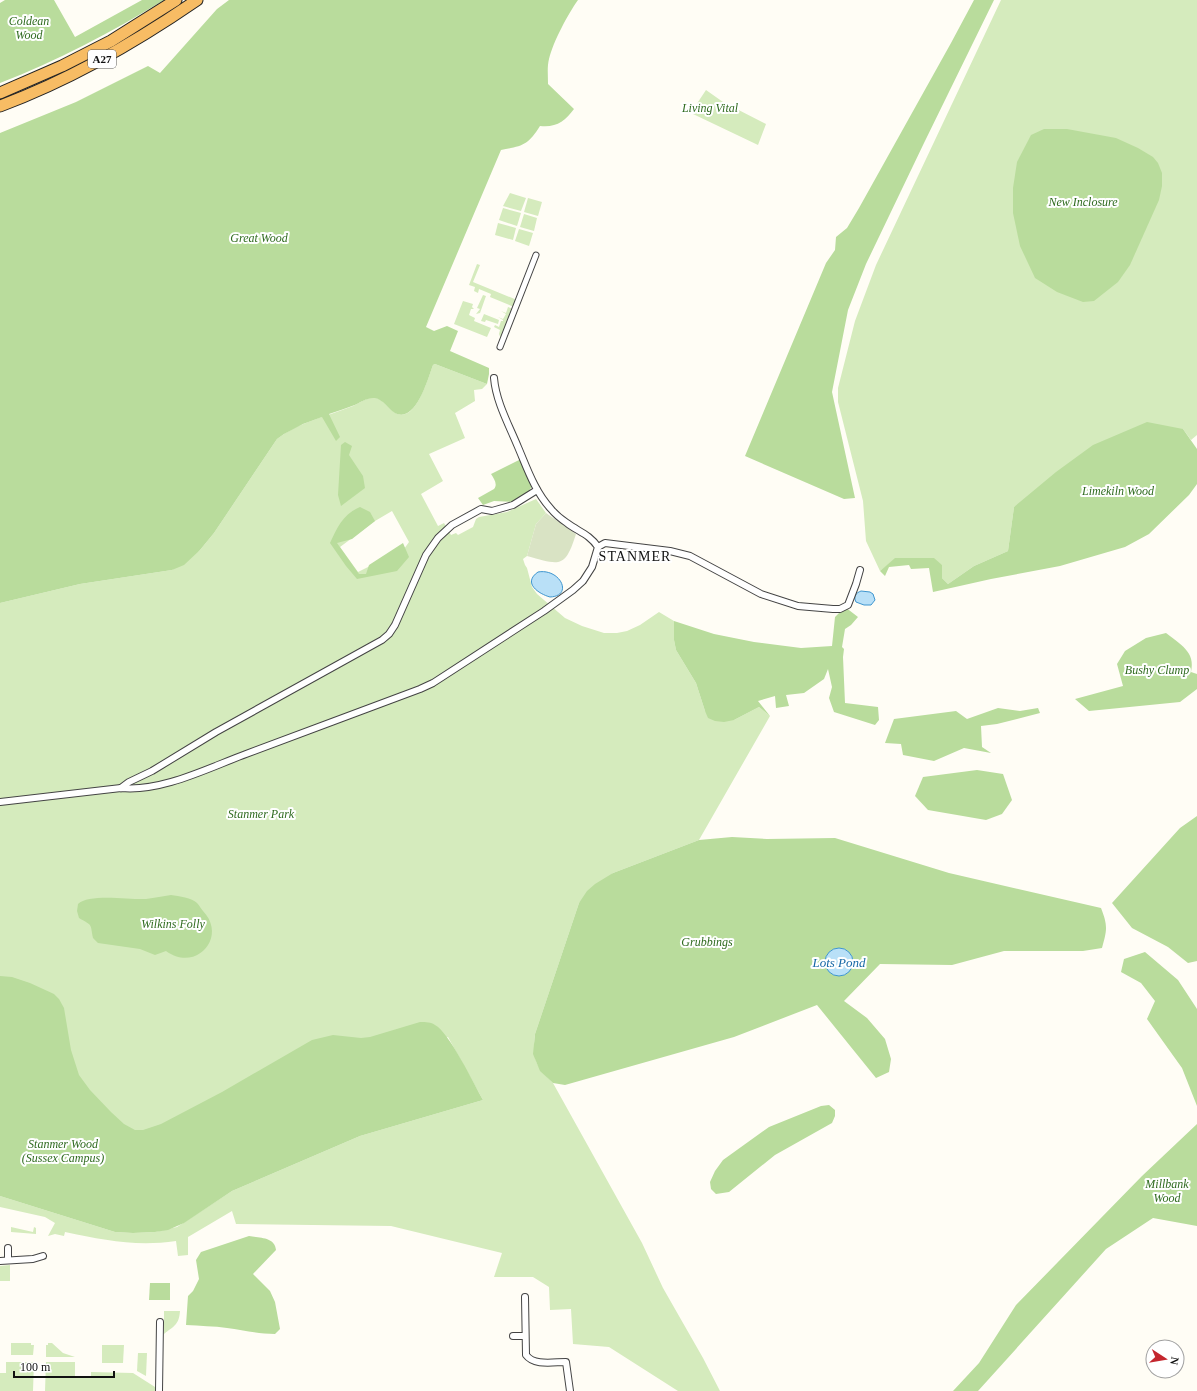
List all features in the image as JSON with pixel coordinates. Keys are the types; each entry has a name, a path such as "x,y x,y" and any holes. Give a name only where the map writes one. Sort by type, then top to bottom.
{"highway":[{"name":"A27","path":"0,94 62,66 111,41 176,0"},
{"name":"A27","path":"0,106 67,77 116,52 197,0"}],"street":[{"path":"500,347 536,255"},
{"path":"494,378 495,389 502,409 537,490 550,508 559,517 590,537 598,547"},
{"path":"121,788 216,732 382,640 395,626 426,555 438,538 452,525 481,510 492,511 513,505 537,490"},
{"path":"0,802 121,788 130,789 146,787 184,778 228,760 420,689 433,683 544,611 573,590 583,581 592,567 598,547 605,543 670,551 690,556 761,594 784,602 810,608 833,609 848,605 860,570"},
{"path":"8,1248 8,1260"},
{"path":"0,1261 34,1259 43,1256"},
{"path":"525,1297 525,1352 530,1360 536,1362 566,1362 570,1391"},
{"path":"158,1391 160,1322"},
{"path":"513,1336 525,1336"}],"green space":[{"name":"Coldean Wood","path":"5,0 54,0 75,37 142,0 164,0 84,45 0,83 0,3"},
{"name":"Great Wood","path":"229,0 578,0 565,20 548,62 548,84 574,109 560,123 551,126 540,126 532,137 524,144 501,150 426,327 434,331 447,326 458,331 450,351 489,368 487,384 435,364 433,365 420,398 409,412 402,415 395,413 378,399 369,398 329,414 340,437 336,441 322,417 303,424 284,434 277,439 214,533 200,550 184,565 172,570 80,584 0,603 0,133 76,102 148,66 160,73 217,9"},
{"path":"974,0 994,0 866,264 848,310 832,392 855,498 844,499 745,456 826,263 835,250 836,237 847,228 859,208"},
{"path":"1001,0 1197,0 1197,435 1191,440 1183,429 1014,507 1008,551 974,566 948,584 942,578 942,565 909,559 895,559 880,571 866,541 863,501 838,402 838,388 855,321 876,265"},
{"name":"Living Vital","path":"706,90 723,102 766,124 758,145 693,114 698,102"},
{"name":"New Inclosure","path":"1044,129 1067,129 1116,138 1153,157 1158,163 1162,173 1162,186 1159,200 1130,265 1118,282 1094,301 1083,302 1057,292 1035,278 1020,246 1013,213 1013,188 1017,162 1031,135"},
{"path":"510,193 526,198 521,211 503,206"},
{"path":"528,198 542,202 538,216 524,212"},
{"path":"503,208 521,213 517,226 499,220"},
{"path":"524,214 537,218 534,231 520,227"},
{"path":"498,223 516,228 513,240 495,235"},
{"path":"519,229 533,233 529,246 515,241"},
{"path":"477,264 480,265 473,282 517,300 514,307 490,297 491,294 479,289 478,293 474,291 475,287 469,285"},
{"path":"483,295 486,296 480,313 476,314 480,309 477,308"},
{"path":"463,301 473,304 472,307 474,309 471,309 469,315 475,318 474,321 491,328 487,337 454,324"},
{"path":"508,307 513,309 501,339 499,334 500,330 494,327 495,325 499,327 501,321 503,320 498,317 503,319 506,314 501,311 506,313"},
{"path":"484,314 499,320 498,324 486,320 485,322 481,321"},
{"name":"Stanmer Park","path":"435,364 487,384 482,389 474,390 475,401 455,413 465,438 429,454 443,481 421,494 438,526 444,523 451,535 456,533 458,535 473,527 476,519 479,517 507,512 536,499 546,513 536,524 527,556 523,559 532,587 537,594 565,618 582,626 604,633 627,631 640,625 659,612 674,621 674,640 676,650 696,683 705,711 734,720 759,707 770,716 699,840 613,873 579,903 535,1034 534,1042 536,1061 542,1072 553,1083 642,1243 663,1288 720,1391 678,1391 609,1347 573,1344 571,1309 550,1310 549,1287 533,1277 494,1277 502,1253 391,1226 236,1224 232,1211 188,1237 188,1255 178,1256 176,1241 161,1243 120,1242 65,1232 64,1236 55,1234 48,1236 55,1223 45,1217 0,1207 0,1196 115,1232 155,1232 177,1227 232,1191 360,1136 483,1100 448,1037 115,1141 0,997 0,603 80,584 172,570 200,550 214,533 277,439 304,424 353,406 370,398 377,398 393,411 401,415 407,413 414,408 419,400 433,365","holes":["392,511 409,542 404,549 358,572 340,547 375,521"]},
{"name":"Limekiln Wood","path":"1147,422 1183,429 1197,449 1197,484 1189,495 1149,534 1125,547 1060,566 933,592 929,568 911,569 909,565 889,567 885,576 880,571 895,558 934,558 942,565 942,578 948,584 974,566 1008,551 1014,507 1056,472 1093,445"},
{"path":"345,442 352,446 349,455 363,476 365,488 341,506 338,495 341,445"},
{"path":"521,459 532,484 528,492 513,502 494,501 483,505 478,498 494,489 496,485 491,474"},
{"path":"360,507 370,512 375,521 352,539 337,543 359,574 366,574 369,565 403,543 409,557 397,571 357,579 330,543 338,527 349,513"},
{"path":"546,513 576,534 568,553 560,562 547,561 527,556 536,524"},
{"path":"845,607 858,617 845,629 842,647 844,649 845,703 878,707 879,720 875,725 834,712 829,698 832,687 828,669 824,679 804,693 786,695 789,706 776,708 775,696 758,701 770,716 759,707 734,720 724,722 715,721 708,718 696,683 676,650 674,640 674,621 714,634 754,642 801,648 832,646 835,617"},
{"name":"Bushy Clump","path":"1166,633 1186,649 1191,659 1191,672 1197,674 1197,689 1180,702 1089,711 1075,699 1123,686 1117,664 1125,651 1146,638"},
{"path":"998,708 1020,711 1038,708 1040,713 997,724 981,726 982,747 991,753 964,748 934,761 903,755 901,744 885,743 894,719 956,711 967,719"},
{"path":"977,770 1003,774 1012,800 1002,814 986,820 928,810 915,796 923,777"},
{"path":"1197,816 1197,961 1188,963 1168,947 1132,928 1112,903 1180,828"},
{"name":"Grubbings","path":"732,837 767,839 835,838 949,873 1101,908 1105,919 1106,928 1102,948 1083,951 1004,951 952,965 880,964 844,1001 867,1018 885,1039 891,1059 889,1072 876,1078 817,1005 734,1037 565,1085 553,1083 540,1071 533,1054 535,1034 579,903 587,891 595,884 613,873 699,840"},
{"name":"Wilkins Folly","path":"171,895 195,901 210,921 212,931 210,941 205,949 197,955 188,958 177,957 166,951 155,955 140,949 98,943 93,938 90,925 79,918 77,911 78,904 91,899 146,899"},
{"path":"1145,952 1178,980 1197,1009 1197,1106 1182,1068 1147,1019 1155,1001 1141,983 1121,972 1124,959"},
{"name":"Stanmer Wood (Sussex Campus)","path":"0,976 12,977 30,983 54,994 59,999 64,1008 71,1050 79,1075 90,1090 111,1112 124,1124 135,1130 143,1130 161,1124 222,1092 312,1040 333,1035 361,1038 370,1037 420,1022 428,1022 433,1024 447,1037 461,1059 483,1100 360,1136 232,1191 184,1223 168,1230 133,1233 115,1232 0,1196"},
{"path":"829,1105 835,1110 835,1116 832,1123 775,1155 729,1192 716,1194 711,1189 710,1182 715,1171 723,1160 769,1127 821,1106"},
{"name":"Millbank Wood","path":"1197,1124 1197,1226 1153,1218 1106,1249 978,1391 953,1391 979,1363 1016,1305 1142,1176"},
{"path":"11,1227 33,1232 34,1227 36,1228 36,1234 11,1232"},
{"path":"249,1236 270,1240 275,1246 276,1250 253,1274 270,1291 275,1302 280,1329 275,1334 269,1334 222,1327 186,1325 188,1296 193,1291 199,1279 196,1260 201,1252"},
{"path":"10,1265 10,1281 0,1281 0,1266"},
{"path":"150,1283 170,1283 170,1300 149,1300"},
{"path":"164,1311 180,1311 177,1322 164,1334"},
{"path":"11,1343 31,1343 31,1345 34,1345 33,1355 11,1355"},
{"path":"48,1343 52,1343 63,1353 75,1357 46,1357 46,1345 48,1345"},
{"path":"102,1345 124,1345 123,1363 102,1363"},
{"path":"138,1353 147,1353 146,1376 137,1371"},
{"path":"6,1362 34,1362 33,1391 0,1391 0,1373 6,1373"},
{"path":"46,1362 75,1362 75,1376 91,1377 91,1372 133,1373 155,1387 155,1391 45,1391"}],"water":[{"path":"538,572 553,574 558,578 563,588 561,592 550,597 537,591 532,584 532,580 533,576"},
{"path":"861,591 870,592 873,594 875,600 871,605 864,605 856,602 856,595"},
{"name":"Lots Pond","path":"839,948 849,952 853,962 849,972 839,976 829,972 825,962 829,952"}],"district":[{"name":"STANMER","path":"635,556"}]}
